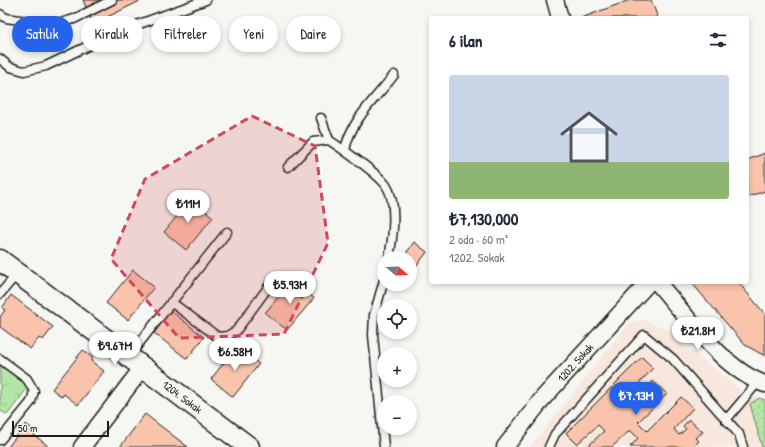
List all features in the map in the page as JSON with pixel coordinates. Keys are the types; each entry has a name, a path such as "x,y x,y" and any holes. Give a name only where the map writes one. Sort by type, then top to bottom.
{"street":[{"path":"555,0 559,16"},
{"name":"1204. Sokak","path":"0,260 249,447"},
{"name":"1202. Sokak","path":"505,447 543,398 647,284"},
{"path":"659,284 725,361 761,383"},
{"path":"82,447 136,362"}],"lane":[{"path":"0,14 6,18 54,25 74,19 112,0"},
{"path":"0,59 10,67 24,70 46,66 117,32 206,0"},
{"path":"345,151 347,139 359,120 394,75"},
{"path":"321,118 328,140 345,151 385,184 392,197 393,234 390,251"},
{"path":"288,167 313,142 328,140"},
{"path":"136,362 171,302 227,232"},
{"path":"0,294 18,273"},
{"path":"171,302 218,337 227,336 236,331 275,278"},
{"path":"381,291 374,315 373,335 384,447"},
{"path":"549,447 555,434 644,335 673,359 739,434 743,447"},
{"path":"0,359 27,379 34,391 31,402 0,440"},
{"path":"726,420 761,383"}],"highlighted area":[{"path":"252,116 315,146 328,243 284,334 179,338 111,259 145,179"}],"shaded area":[{"path":"644,320 666,329 741,391 765,400 765,447 530,447 630,322"}],"green space":[{"path":"0,363 29,386 7,415 0,410"},
{"path":"759,398 765,400 765,447 762,447 750,404"}],"building":[{"path":"83,0 142,0 109,16 90,16"},
{"path":"630,0 651,0 657,16 586,16"},
{"path":"765,153 765,191 749,196 749,159"},
{"path":"191,199 213,217 186,250 164,232"},
{"path":"414,242 427,252 417,266 417,251 408,251"},
{"path":"133,270 154,287 128,320 106,303"},
{"path":"292,280 314,298 287,330 265,313"},
{"path":"693,284 740,284 765,314 765,356 745,345"},
{"path":"11,295 53,327 43,340 39,338 30,349 0,327 0,317 5,310 2,308"},
{"path":"171,311 204,337 187,359 154,333"},
{"path":"237,346 259,364 233,397 211,379"},
{"path":"83,350 93,358 91,361 104,371 78,405 64,394 62,397 52,389"},
{"path":"642,357 653,368 633,390 639,397 653,381 667,394 638,422 647,431 681,397 693,408 674,429 679,435 686,429 683,426 689,420 703,432 695,438 699,441 693,447 630,447 638,438 630,430 612,447 587,447 604,431 598,425 577,444 566,433"},
{"path":"145,414 188,447 120,447"},
{"path":"26,424 36,432 34,435 47,445 46,447 8,447"}]}
